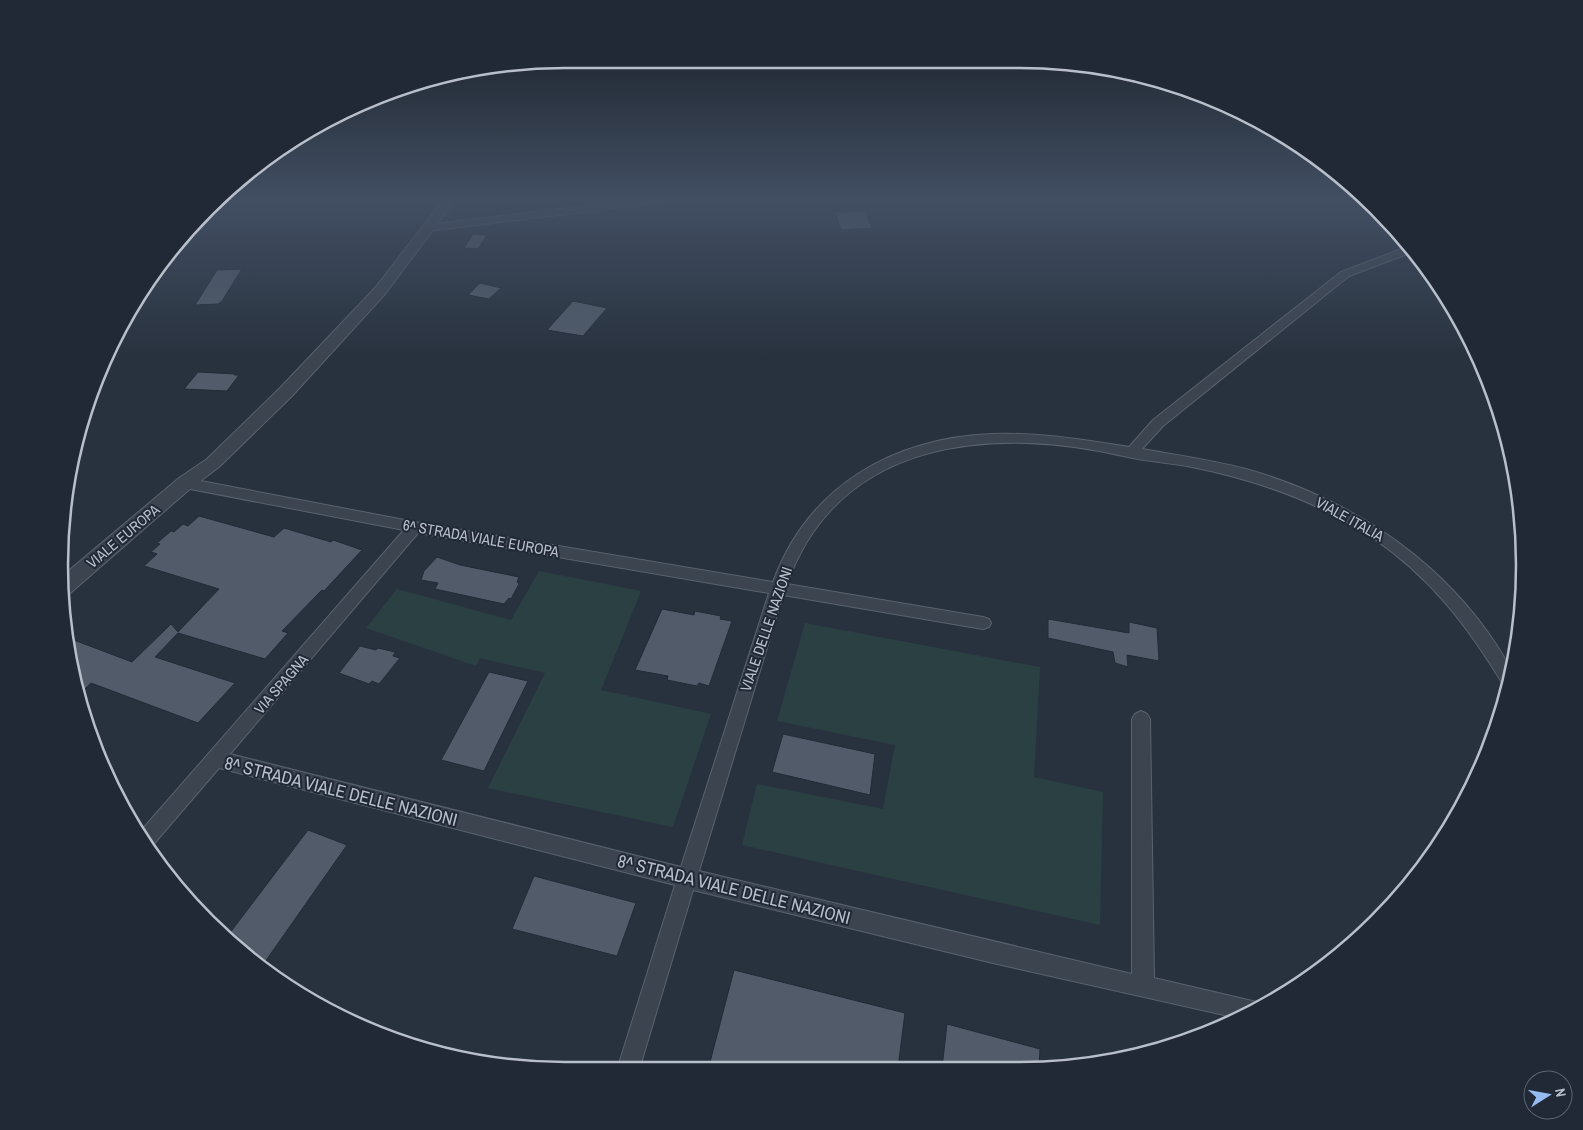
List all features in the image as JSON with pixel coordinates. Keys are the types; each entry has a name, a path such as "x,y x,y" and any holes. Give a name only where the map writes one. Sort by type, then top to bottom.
{"street":[{"name":"VIALE EUROPA","path":"69,583 185,484 213,463 286,392 380,291 411,251"},
{"path":"1132,453 1158,423 1345,274 1404,252"},
{"name":"VIALE DELLE NAZIONI","path":"630,1062 777,589 784,570 802,536 823,508 844,489 893,461 916,452 955,442 988,439 1030,439 1132,453"},
{"name":"VIALE ITALIA","path":"1132,453 1207,465 1266,480 1319,501 1370,528 1405,554 1445,592 1482,635 1504,670"},
{"name":"6^ STRADA VIALE EUROPA","path":"185,484 415,528 983,623"},
{"name":"VIA SPAGNA","path":"149,837 415,528"},
{"path":"1141,719 1143,987"},
{"name":"8^ STRADA VIALE DELLE NAZIONI","path":"216,759 687,878 1143,987 1242,1009"}],"green space":[{"path":"539,571 641,591 601,690 711,714 673,827 488,788 545,673 480,658 476,666 366,628 397,589 511,620"},
{"path":"805,623 1040,667 1034,777 1103,792 1100,925 742,845 757,784 883,809 895,745 777,721"}],"building":[{"path":"242,269 222,301 218,304 195,305 217,270"},
{"path":"480,283 501,288 489,299 468,295"},
{"path":"573,301 607,308 583,336 547,330"},
{"path":"198,372 239,375 227,391 184,389"},
{"path":"199,516 274,537 284,528 331,542 333,540 362,550 324,591 322,590 282,631 288,633 265,659 178,633 155,657 235,683 198,723 91,683 83,691 74,640 132,662 171,624 178,632 219,589 144,566 157,554 151,552 160,544 157,543 183,524 188,526"},
{"path":"437,557 460,565 519,577 517,582 519,584 511,599 509,598 504,604 435,589 438,583 421,580 424,571"},
{"path":"662,609 694,615 695,611 721,616 720,619 732,621 709,686 699,683 697,686 667,680 668,676 635,670"},
{"path":"1048,619 1129,633 1129,622 1157,628 1159,661 1127,655 1128,667 1115,663 1113,652 1048,638"},
{"path":"360,646 395,652 393,656 400,658 379,684 372,681 369,684 339,673"},
{"path":"489,672 528,681 484,771 441,760"},
{"path":"783,734 875,754 870,795 772,772"},
{"path":"308,830 347,845 265,962 230,933"},
{"path":"534,876 636,903 617,956 512,929"},
{"path":"734,970 905,1013 899,1062 710,1062"},
{"path":"947,1024 1040,1049 1039,1061 943,1062"}]}
